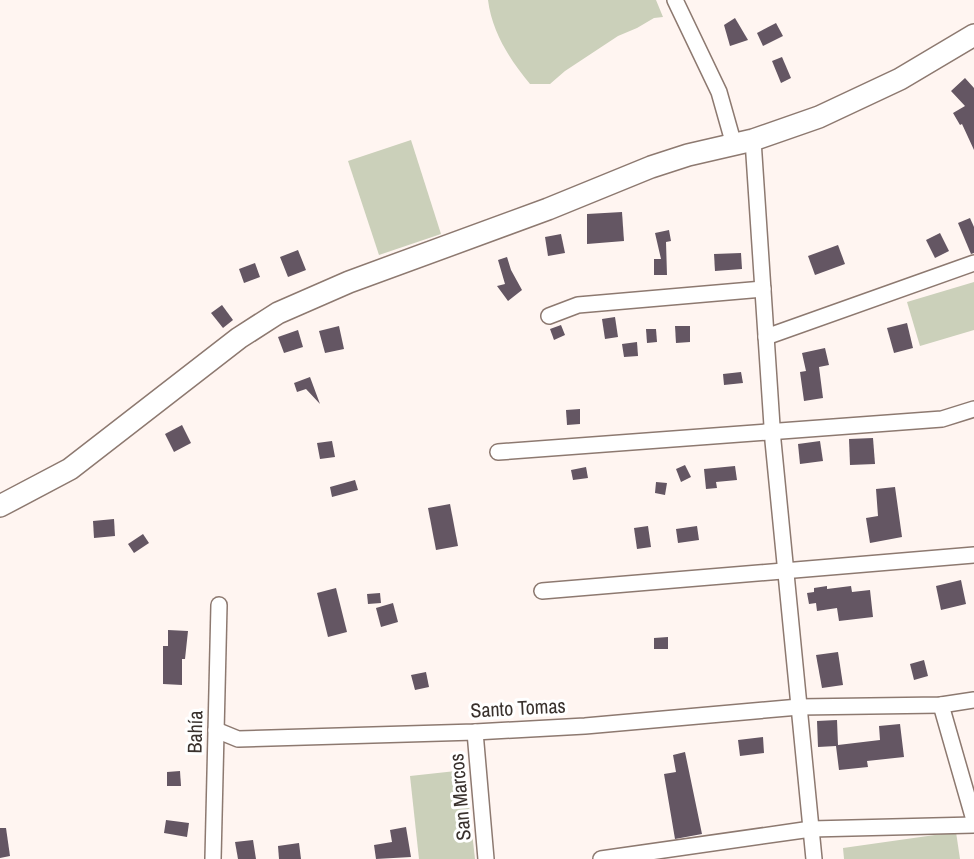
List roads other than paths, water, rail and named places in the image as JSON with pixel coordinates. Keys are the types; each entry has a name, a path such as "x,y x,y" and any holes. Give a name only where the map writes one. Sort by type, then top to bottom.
{"street":[{"path":"675,0 744,142 763,289 773,431 814,859"},
{"path":"0,506 70,469 239,338 278,313 349,282 548,209 651,167 744,142 819,117 972,42"},
{"path":"766,337 974,263"},
{"path":"549,316 578,305 763,289"},
{"path":"498,452 942,419 974,409"},
{"path":"542,591 974,555"},
{"name":"Bahía","path":"213,859 219,605"},
{"name":"Santo Tomas","path":"216,730 238,739 475,732 585,726 799,707 941,705 974,700"},
{"path":"941,705 974,820"},
{"name":"San Marcos","path":"475,732 486,859"},
{"path":"215,763 238,739"},
{"path":"601,859 811,830 974,825"}]}
